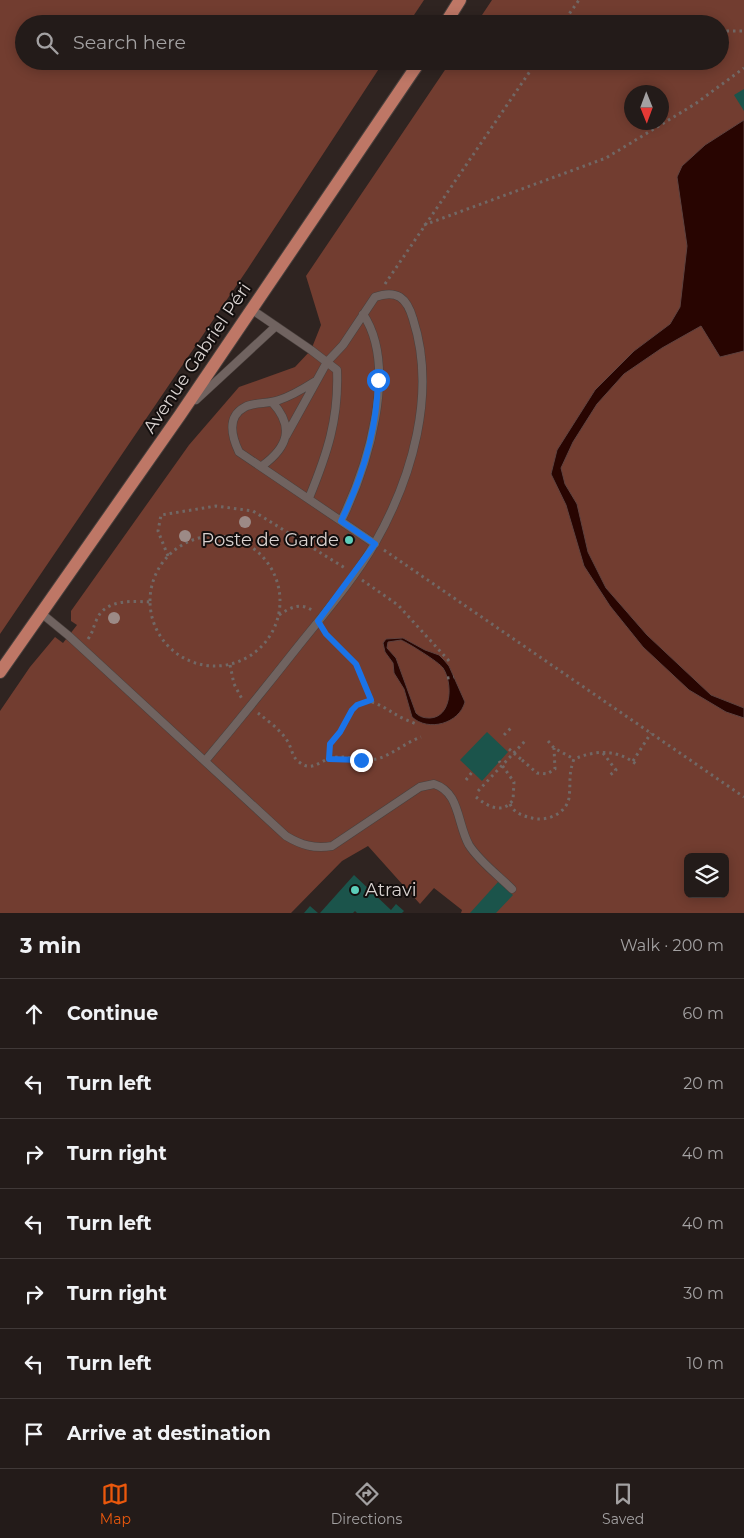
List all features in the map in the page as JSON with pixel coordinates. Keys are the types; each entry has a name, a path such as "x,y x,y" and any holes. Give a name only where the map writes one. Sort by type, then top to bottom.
{"main road":[{"path":"451,15 460,0"},
{"name":"Avenue Gabriel Péri","path":"0,672 180,415 414,70"}],"lane":[{"path":"205,761 354,574 375,544 393,507 413,450 420,414 422,383 420,349 410,308 399,295 383,294 375,297 343,346 327,362 315,381 274,457 262,466"},
{"path":"251,309 337,370 338,398 329,446 309,498"},
{"path":"341,521 365,463 377,409 376,346 371,325 363,314"},
{"path":"180,415 276,326"},
{"path":"315,381 301,390 272,402 245,407 235,415 232,427 233,439 240,452 375,544"},
{"path":"272,402 284,418 286,436"},
{"path":"42,613 82,647 286,836 306,846 320,848 343,840 420,787 434,784 441,786 454,799 463,834 470,847 512,889"}],"path":[{"path":"568,15 579,0"},
{"path":"729,32 744,31"},
{"path":"424,225 606,158 695,104 744,68"},
{"path":"383,294 385,284 530,70"},
{"path":"168,556 158,531 161,515 216,506 253,511 354,574 398,605 450,662"},
{"path":"207,536 233,538 245,543 264,559 272,569 279,593 278,615 271,632 262,646 241,661 230,665 204,665 187,660 172,650 157,631 150,602 153,580 168,556 184,543 207,536"},
{"path":"375,544 744,798"},
{"path":"82,647 95,630 96,620 104,610 116,603 150,602"},
{"path":"278,615 299,605 307,606 313,611 326,634 356,664 371,700 416,724"},
{"path":"230,665 234,684 249,707 267,720 286,739 292,753 300,763 314,766 329,759 381,758 421,737"},
{"path":"447,678 454,677"},
{"path":"329,759 330,744 340,732 352,710 357,705 371,700"},
{"path":"504,736 511,728"},
{"path":"548,741 554,748 574,759 603,752 615,752 635,762 651,734"},
{"path":"478,791 526,740"},
{"path":"510,749 537,773 547,774 555,769 554,748"},
{"path":"603,752 616,770 609,776"},
{"path":"510,804 518,813 532,818 553,817 567,802 569,772 574,759"},
{"path":"499,761 514,782 514,793 510,804"},
{"path":"466,780 472,772"},
{"path":"476,796 489,807 498,808 510,804"}],"shaded area":[{"path":"0,0 424,0 414,15 15,15 15,70 378,70 247,270 0,634"},
{"path":"492,0 744,0 744,913 461,913 462,910 434,888 420,904 368,846 342,861 291,913 0,913 0,711 30,667 55,637 63,643 77,625 71,621 71,611 189,445 239,387 295,367 311,350 321,325 306,276 445,70 729,70 729,15 482,15"},
{"path":"744,120 744,351 720,357 701,326 662,348 624,374 597,404 573,442 561,468 565,484 577,504 588,552 606,588 647,635 711,695 744,708 744,718 726,712 689,690 643,647 610,606 584,566 566,505 551,474 557,450 595,390 634,351 670,324 680,307 687,246 677,177 682,166 705,145"},
{"path":"403,638 439,655 444,660 449,666 465,702 462,710 456,716 434,725 419,722 412,717 404,689 394,673 393,663 385,652 383,643 386,639","holes":["401,640 436,662 443,668 446,674 449,690 448,698 443,712 437,716 426,718 416,713 396,658 387,648 388,642"]}],"building":[{"path":"744,89 744,111 734,95"},
{"name":"Poste de Garde","path":"348,533 356,539 351,546 343,540"},
{"path":"487,732 508,752 482,781 460,760"},
{"name":"Atravi","path":"354,875 391,910 396,904 404,911 402,913 357,913 355,911 353,913 320,913"},
{"path":"498,882 513,895 496,913 470,913"},
{"name":"Atravi","path":"310,906 318,913 304,913"}],"place":[{"name":"Poste de Garde","path":"349,540"},
{"name":"Atravi","path":"355,890"}],"route":[{"path":"361,760 341,757 329,759 330,744 340,732 352,710 357,705 371,700 356,664 326,634 318,621 375,544 341,521 354,494 365,463 377,409 378,380"}]}
